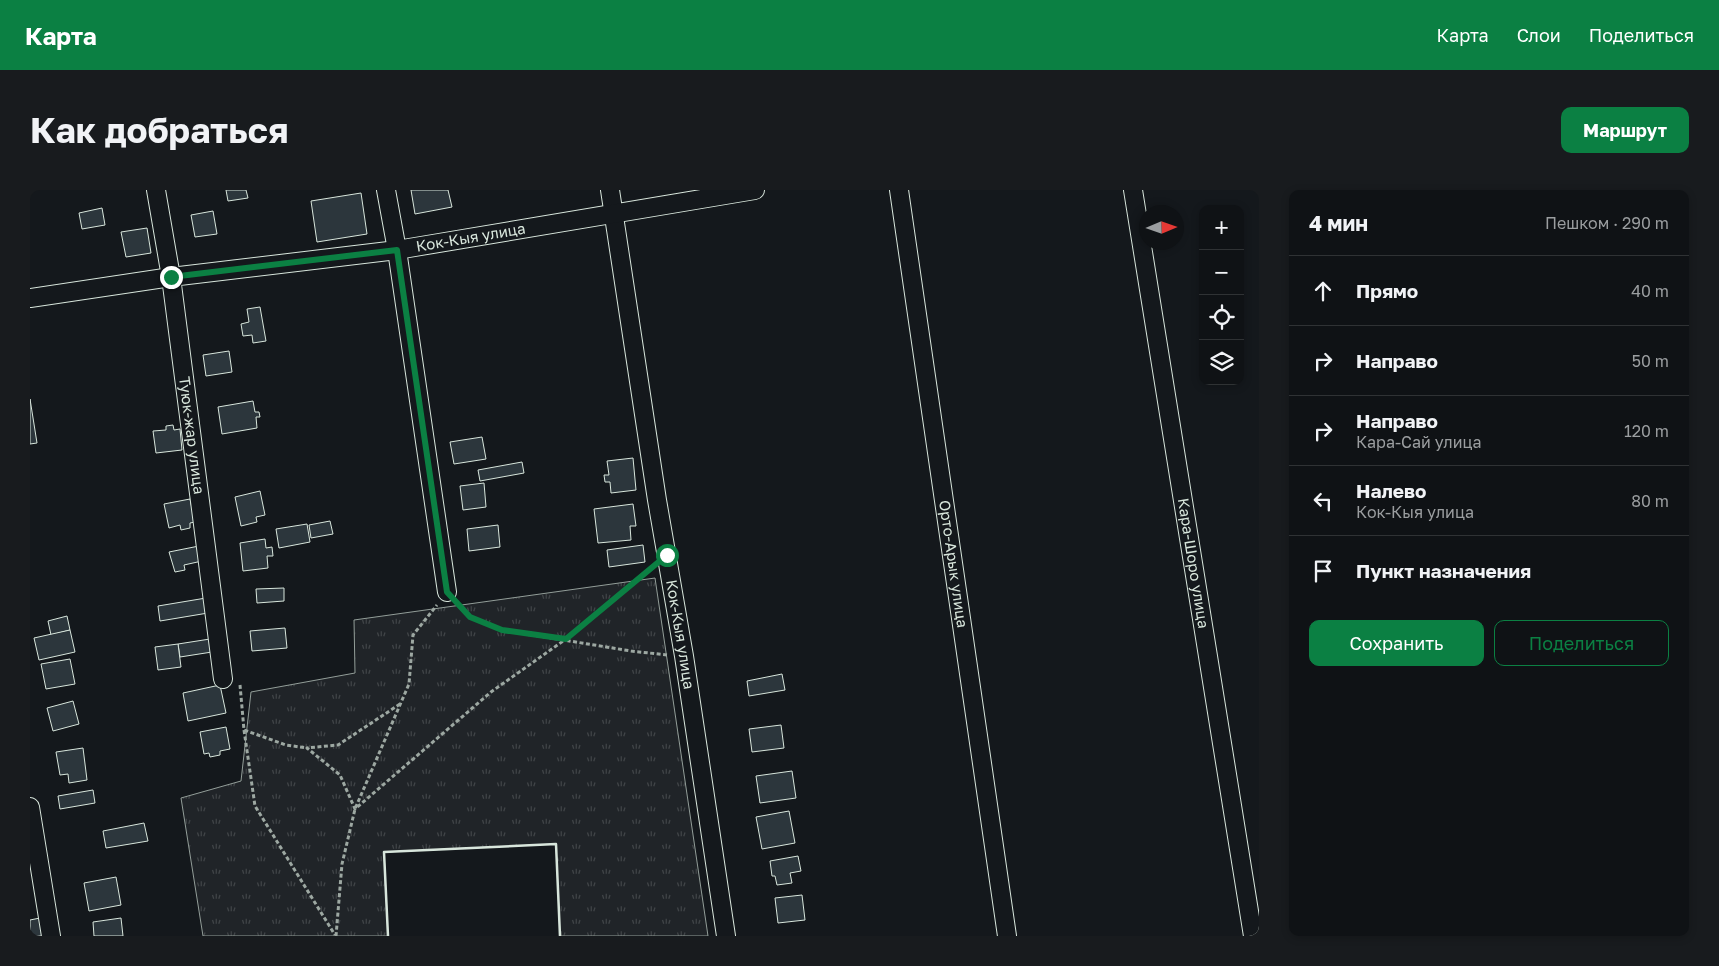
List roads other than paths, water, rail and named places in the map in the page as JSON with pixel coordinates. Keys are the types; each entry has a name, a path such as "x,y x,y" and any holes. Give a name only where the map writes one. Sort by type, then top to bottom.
{"street":[{"name":"Туюк-жар улица","path":"156,190 171,277 223,679"},
{"path":"386,190 397,250 447,592"},
{"name":"Кок-Кыя улица","path":"610,190 684,656 726,936"},
{"name":"Кок-Кыя улица","path":"30,298 171,277 397,250 755,190"},
{"name":"Орто-Арык улица","path":"899,190 1007,936"},
{"name":"Кара-Шоро улица","path":"1133,190 1253,936"},
{"path":"30,806 51,936"}]}
